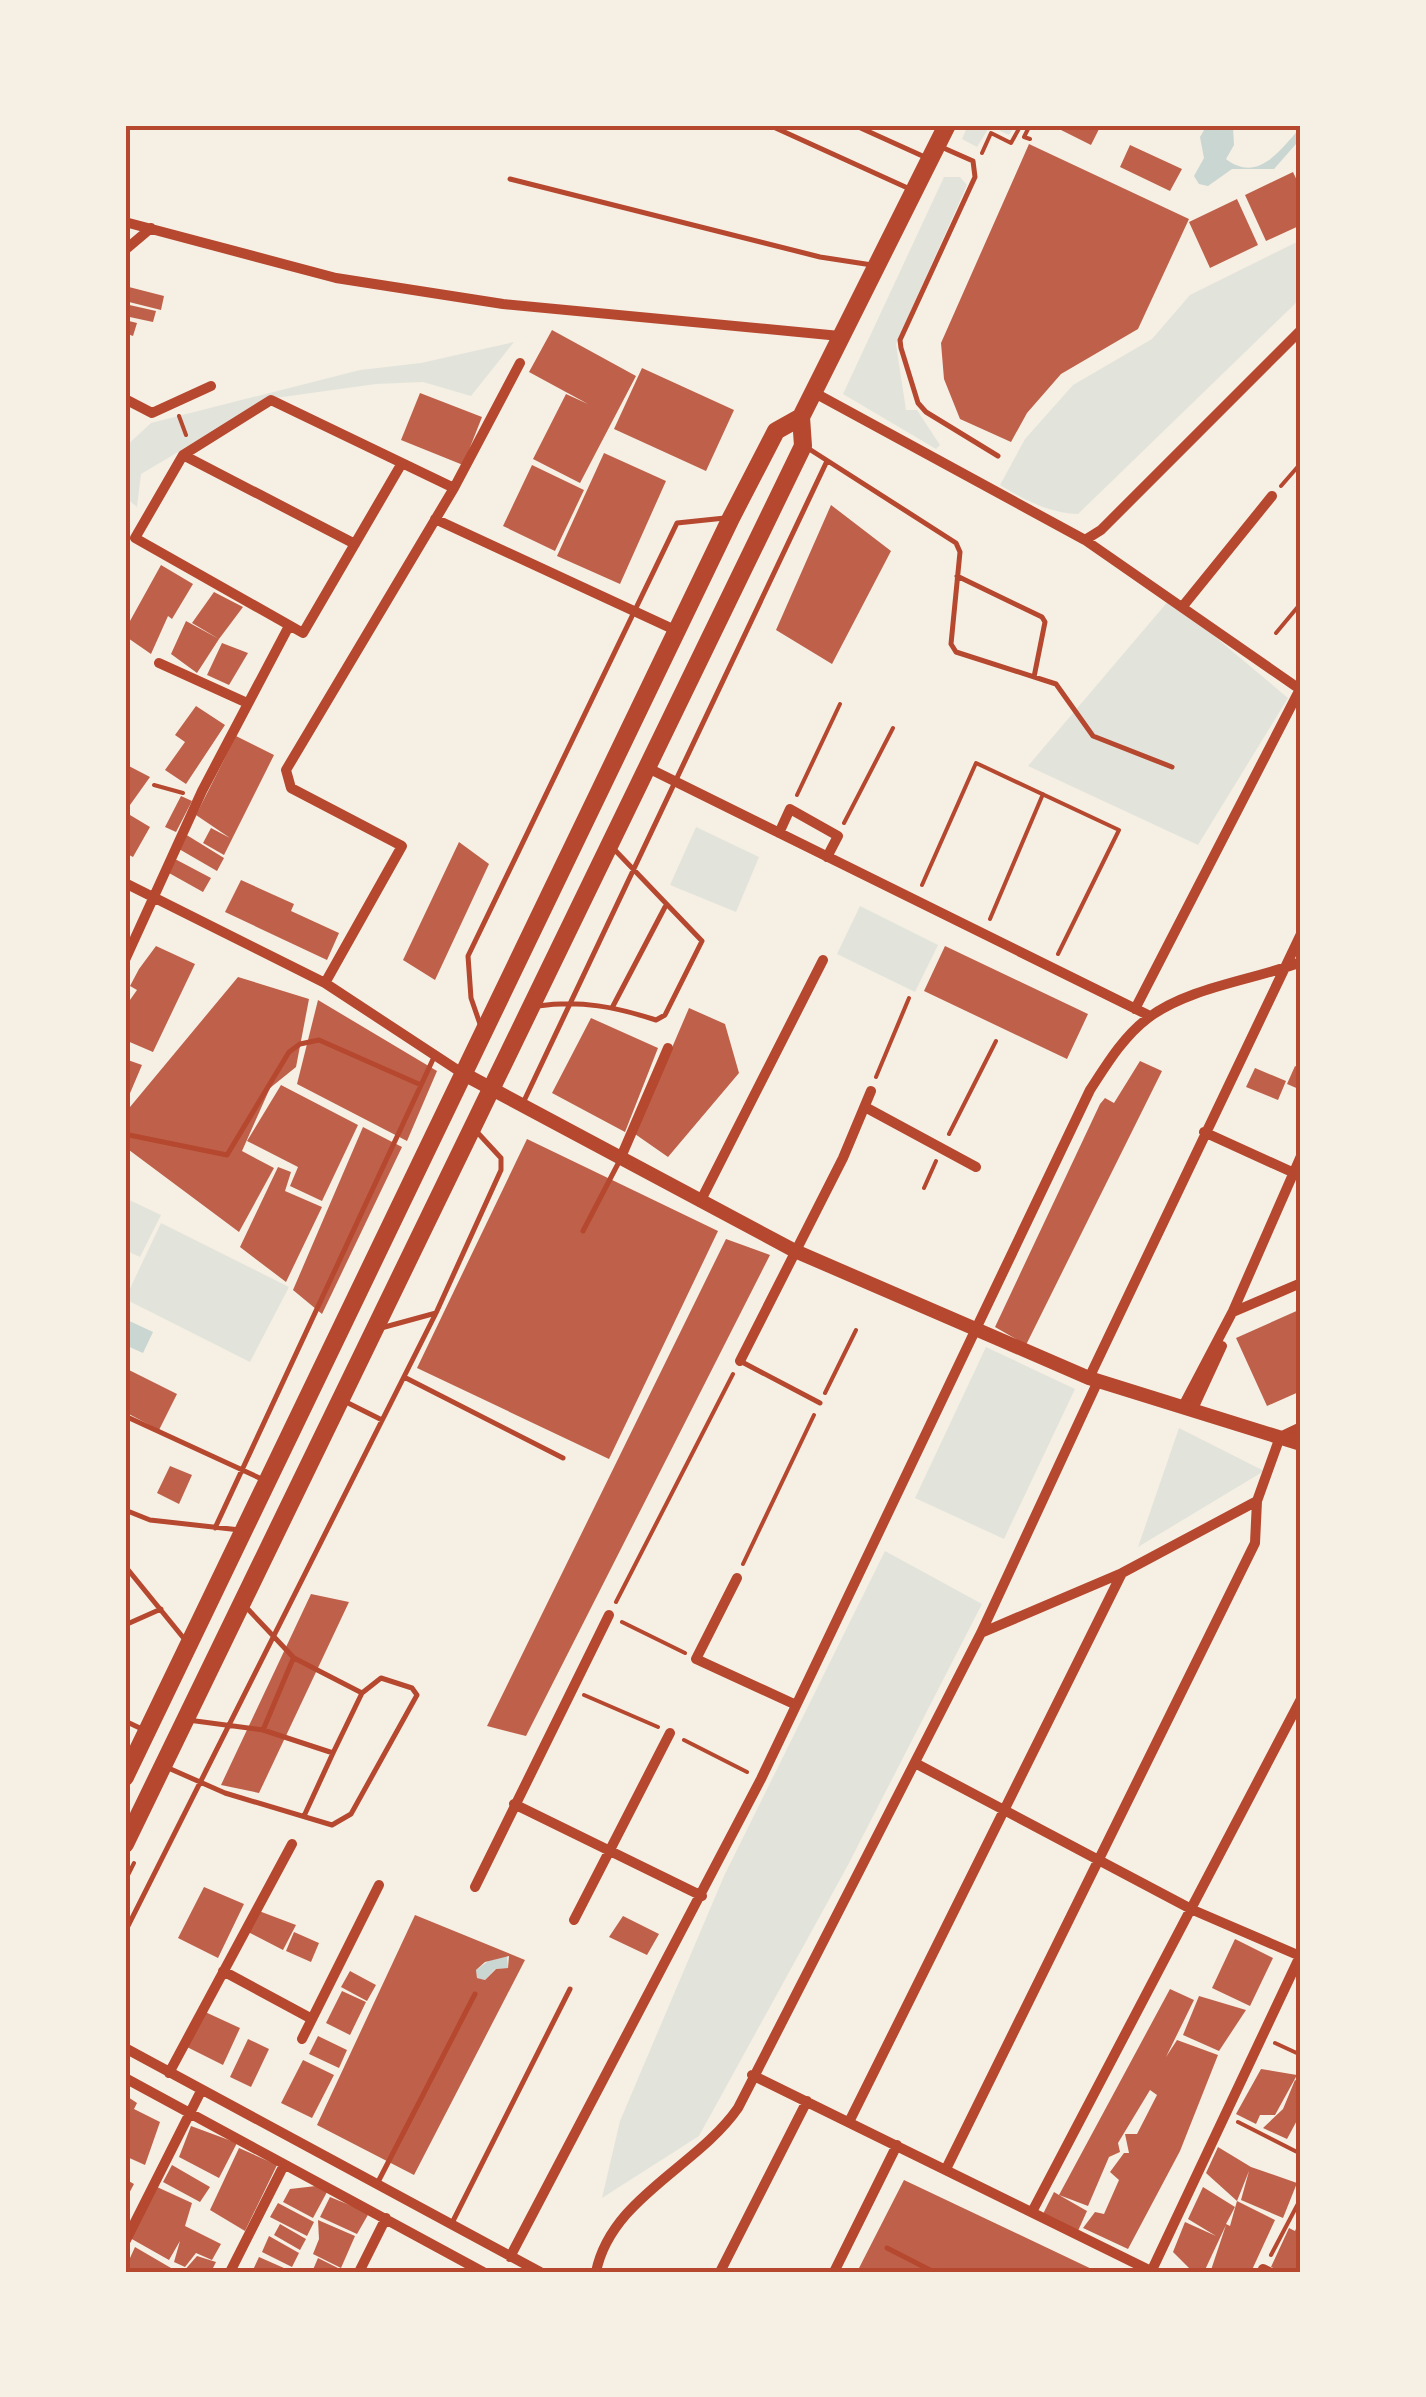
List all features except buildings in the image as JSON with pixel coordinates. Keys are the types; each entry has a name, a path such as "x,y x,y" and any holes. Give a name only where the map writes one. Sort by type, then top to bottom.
{"main road":[{"path":"125,1844 803,446 801,417 938,142"},
{"path":"125,1777 675,630 776,431 801,417"}],"street":[{"path":"125,222 336,278 503,304 840,336"},
{"path":"125,250 151,228"},
{"path":"1085,540 1101,530 1301,330"},
{"path":"325,983 402,846 291,788 286,770 454,488 520,363"},
{"path":"125,399 152,413 211,386"},
{"path":"813,392 1085,540 1300,689 1135,1009"},
{"path":"402,464 302,633 135,538 187,452 271,400 454,488"},
{"path":"187,452 355,544"},
{"path":"1183,606 1272,496"},
{"path":"436,519 675,630"},
{"path":"125,960 202,791 289,626"},
{"path":"159,663 246,702"},
{"path":"648,768 1150,1016"},
{"path":"779,832 790,810 838,836 827,857"},
{"path":"125,882 325,983 462,1073 796,1251 1094,1379 1301,1444"},
{"path":"596,2272 600,2256 618,2224 644,2195 717,2138 752,2075 981,1633 1204,1132 1280,970 1301,934"},
{"path":"700,1202 823,960"},
{"path":"510,2257 702,1896 1090,1090 1119,1046 1150,1016 1199,994 1301,962"},
{"path":"621,1157 668,1048"},
{"path":"740,1361 871,1091"},
{"path":"864,1107 976,1167"},
{"path":"1204,1132 1292,1172"},
{"path":"1187,1410 1301,1156"},
{"path":"1233,1312 1301,1283"},
{"path":"947,2167 1255,1544 1257,1501 1280,1437 1301,1426"},
{"path":"981,1633 1122,1573 1257,1501"},
{"path":"850,2120 1122,1573"},
{"path":"737,1578 696,1659 794,1704"},
{"path":"475,1888 610,1615"},
{"path":"1032,2210 1301,1700"},
{"path":"574,1920 670,1733"},
{"path":"752,2075 947,2167 1151,2272 1300,1955 1193,1910 915,1762"},
{"path":"514,1804 702,1896"},
{"path":"168,2073 292,1844"},
{"path":"302,2039 379,1885"},
{"path":"224,1972 312,2020"},
{"path":"125,2048 540,2272"},
{"path":"125,2078 481,2272"},
{"path":"125,2242 201,2091"},
{"path":"720,2272 807,2101"},
{"path":"834,2272 897,2145"},
{"path":"230,2272 284,2166"},
{"path":"359,2272 386,2218"}],"lane":[{"path":"769,125 914,191"},
{"path":"854,125 938,142 973,161 974,177 900,340 918,403 926,412 998,456"},
{"path":"510,178 820,256 874,265"},
{"path":"803,446 956,543 951,644 956,652 1056,684 1093,736 1172,767"},
{"path":"522,1106 826,461"},
{"path":"482,1031 472,998 468,956 632,612 677,523 731,518"},
{"path":"957,576 1042,617 1034,677"},
{"path":"532,1006 571,1002 613,1006 656,1020 673,1002 702,942 610,845"},
{"path":"613,1006 665,907"},
{"path":"129,1136 227,1155 289,1052 300,1044 319,1040 421,1086"},
{"path":"216,1528 435,1055"},
{"path":"125,1932 436,1313 500,1170 501,1158 473,1127"},
{"path":"583,1230 621,1157"},
{"path":"375,1330 436,1313"},
{"path":"740,1361 820,1404"},
{"path":"404,1376 562,1458"},
{"path":"341,1399 382,1420"},
{"path":"125,1416 267,1482"},
{"path":"125,1510 150,1520 243,1531"},
{"path":"125,1566 189,1644"},
{"path":"242,1603 294,1658 362,1693"},
{"path":"125,1625 160,1609"},
{"path":"263,1730 294,1658"},
{"path":"163,1765 200,1784 332,1825 352,1814 416,1696 412,1688 381,1678 362,1693 304,1816"},
{"path":"186,1719 263,1730 333,1753"},
{"path":"125,1721 146,1731"},
{"path":"451,2226 570,1990"},
{"path":"376,2186 475,1994"},
{"path":"887,2248 934,2272"}],"path":[{"path":"938,142 980,156 991,134 1011,144 1021,125"},
{"path":"1030,125 1024,137 1030,140"},
{"path":"174,404 187,452"},
{"path":"1272,496 1301,463"},
{"path":"1276,633 1301,603"},
{"path":"790,810 840,704"},
{"path":"838,836 893,728"},
{"path":"914,902 976,763 1119,830 1052,968"},
{"path":"154,784 179,793 202,791"},
{"path":"983,936 1043,794"},
{"path":"871,1091 910,998"},
{"path":"924,1188 996,1041"},
{"path":"737,1578 856,1330"},
{"path":"696,1659 610,1615 740,1361"},
{"path":"1262,2036 1301,2055"},
{"path":"1225,2115 1301,2154"},
{"path":"1266,2271 1301,2198"}],"shaded area":[{"path":"968,125 1015,125 1009,135 990,126 977,147 962,139"},
{"path":"1207,125 1233,128 1234,145 1226,159 1248,168 1268,161 1301,127 1296,144 1274,169 1232,169 1208,186 1199,184 1194,176 1204,158 1200,137"},
{"path":"944,177 960,177 967,185 896,344 906,410 917,410 940,445 936,449 843,394"},
{"path":"1301,240 1301,298 1078,514 1037,505 1000,485 1025,439 1073,385 1152,339 1190,295"},
{"path":"514,342 471,396 423,382 376,384 268,399 141,474 137,507 125,497 125,447 151,423 360,370 421,363"},
{"path":"1170,599 1288,698 1198,845 1028,766"},
{"path":"696,827 759,857 736,912 670,885"},
{"path":"860,906 938,945 915,992 837,954"},
{"path":"125,1198 161,1215 140,1257 125,1250"},
{"path":"161,1223 289,1287 250,1362 125,1299"},
{"path":"125,1319 153,1332 143,1353 125,1345"},
{"path":"986,1347 1075,1389 1004,1539 915,1498"},
{"path":"1179,1428 1264,1471 1138,1547"},
{"path":"885,1551 982,1604 848,1865 699,2136 602,2198 620,2121 724,1876"},
{"path":"507,1956 508,1968 495,1969 485,1980 477,1978 476,1970 491,1959"}]}
